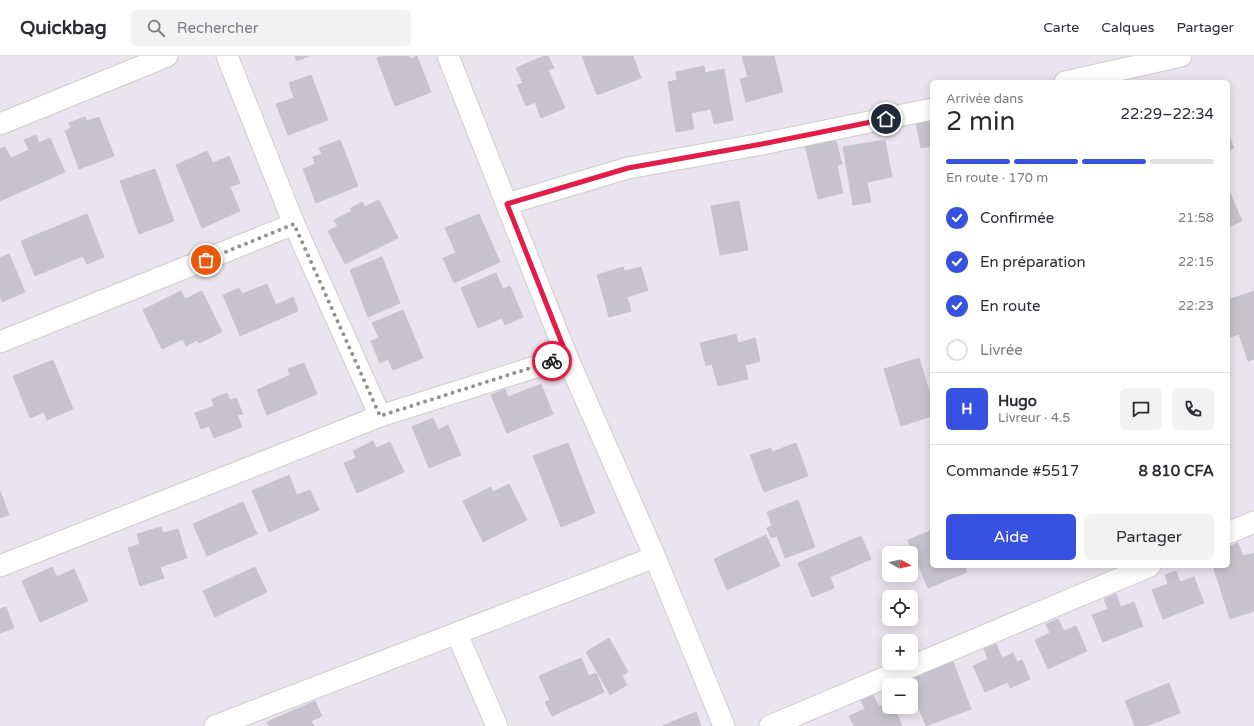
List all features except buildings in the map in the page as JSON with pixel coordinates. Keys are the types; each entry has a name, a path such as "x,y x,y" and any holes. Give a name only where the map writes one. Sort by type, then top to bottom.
{"street":[{"path":"0,124 167,56"},
{"path":"226,56 294,224 380,416"},
{"path":"448,56 567,356 655,557 724,726"},
{"path":"1074,80 1181,56"},
{"path":"507,204 628,168 762,144 930,109"},
{"path":"0,342 294,224"},
{"path":"0,566 380,416 567,356"},
{"path":"1230,532 1254,522"},
{"path":"215,726 655,557"},
{"path":"770,726 1145,568"},
{"path":"457,634 497,726"}],"way so far":[{"path":"206,260 294,224 380,416 552,361"}],"route":[{"path":"552,361 567,356 507,204 628,168 762,144 886,119"}]}
